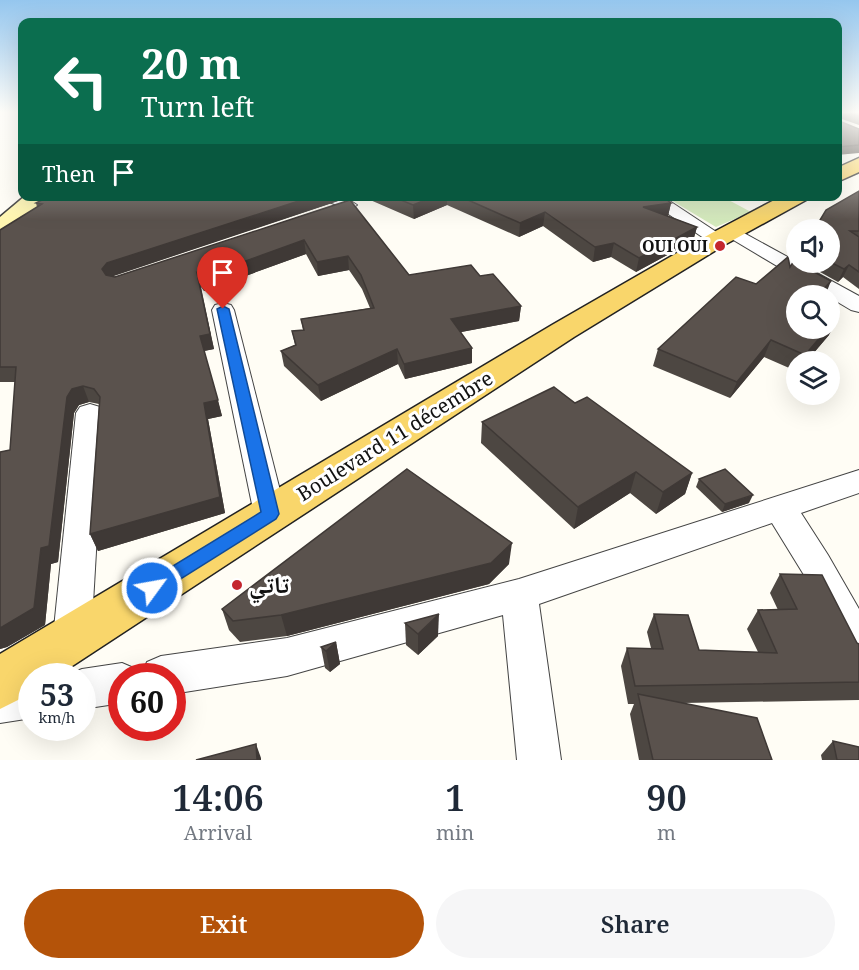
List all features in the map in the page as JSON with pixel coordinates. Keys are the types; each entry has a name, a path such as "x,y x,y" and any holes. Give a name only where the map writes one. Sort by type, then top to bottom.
{"main road":[{"path":"842,173 859,164"},
{"name":"Boulevard 11 décembre","path":"0,683 563,331 725,235 790,201"}],"street":[{"path":"0,228 33,201"},
{"path":"660,201 859,305"},
{"path":"223,309 270,514"},
{"path":"72,638 90,412"},
{"path":"186,672 287,657 519,595 859,481"},
{"path":"780,508 816,565 859,647"},
{"path":"519,595 539,760"},
{"path":"0,702 18,699"}],"green space":[{"path":"673,201 730,201 751,212 716,227"}],"building":[{"path":"859,191 859,231 850,231 859,237 859,272 849,265 844,269 840,267 840,219 821,219 826,210"},
{"path":"40,201 299,201 107,263 102,269 106,275 115,277 351,201 409,275 471,265 480,276 493,274 521,306 451,319 472,348 404,364 397,349 318,385 281,351 296,345 292,331 304,330 301,319 374,308 361,275 348,256 317,262 304,240 201,277 197,273 210,334 200,336 218,400 204,403 220,497 90,534 100,397 94,389 83,386 72,389 67,397 49,546 41,548 34,608 0,628 0,452 10,450 16,367 0,367 0,230 42,204 36,203"},
{"path":"403,201 423,201 413,205"},
{"path":"470,201 668,201 671,203 643,207 697,227 639,258 614,243 595,247 545,212 520,223"},
{"path":"786,259 786,273 816,273 831,281 827,285 786,285 786,339 819,339 808,351 796,351 771,340 737,382 658,349 736,277 756,284"},
{"path":"554,387 575,403 587,397 692,473 663,492 636,472 578,507 482,422"},
{"path":"407,469 512,543 491,563 281,615 233,621 222,609"},
{"path":"725,469 753,495 725,504 699,479"},
{"path":"780,574 822,575 859,644 859,682 635,686 627,648 663,649 654,614 688,615 699,650 777,653 758,610 797,609"},
{"path":"439,614 418,634 405,623"},
{"path":"336,642 326,651 321,647"},
{"path":"638,694 757,718 772,760 653,760"},
{"path":"833,741 859,747 859,760 837,760"},
{"path":"256,744 257,760 196,760"}],"place":[{"name":"OUI OUI","path":"720,246"},
{"name":"تاتي","path":"237,585"}],"route":[{"path":"152,588 270,514 223,309"}]}
